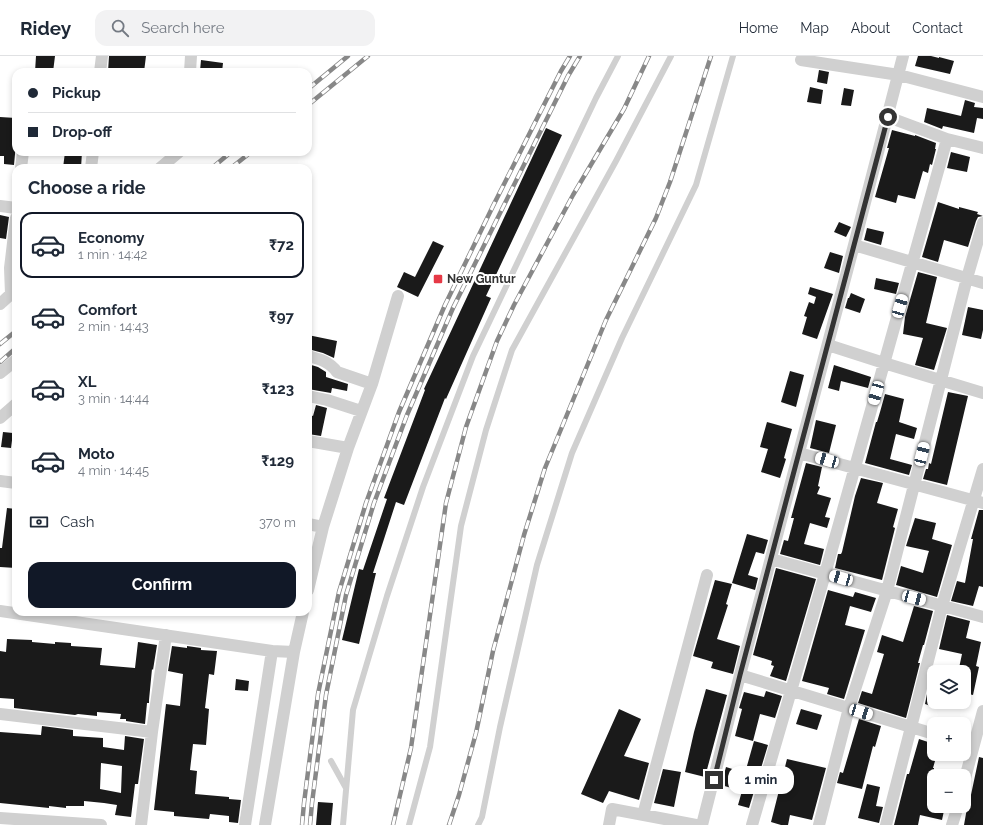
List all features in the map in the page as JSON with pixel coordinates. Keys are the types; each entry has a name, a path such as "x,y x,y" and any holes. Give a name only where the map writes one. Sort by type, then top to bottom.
{"street":[{"path":"100,68 102,56"},
{"path":"190,68 191,56"},
{"path":"702,825 903,56"},
{"path":"801,60 899,75 983,97"},
{"path":"888,117 948,139 983,148"},
{"path":"752,825 825,574 948,139"},
{"path":"165,164 174,156"},
{"path":"0,206 12,208"},
{"path":"819,825 848,708 887,591 967,278 983,223"},
{"path":"854,245 983,283"},
{"path":"12,251 10,268 12,280"},
{"path":"0,304 12,294"},
{"path":"312,573 323,527 348,448 372,384 398,296"},
{"path":"828,345 983,393"},
{"path":"312,357 332,365 337,372 372,384"},
{"path":"0,373 12,363"},
{"path":"312,397 361,411"},
{"path":"0,418 12,408"},
{"path":"312,442 348,448"},
{"path":"799,453 979,502"},
{"path":"886,825 942,606 979,502 983,469"},
{"path":"0,481 12,482"},
{"path":"312,525 323,527"},
{"path":"771,559 983,617"},
{"path":"643,815 707,575"},
{"path":"0,611 12,613"},
{"path":"35,616 272,651 294,652"},
{"path":"265,825 294,652 302,616"},
{"path":"141,825 152,732 166,635"},
{"path":"245,825 272,651"},
{"path":"740,675 927,732"},
{"path":"968,769 983,712"},
{"path":"0,714 152,732"},
{"path":"609,825 612,810 643,815 669,822 696,825"},
{"path":"952,825 956,813"},
{"path":"0,818 26,822 99,825"}],"lane":[{"path":"343,825 353,710 387,596 423,487 473,356 592,105 618,56"},
{"path":"409,825 430,747 461,526 486,430 512,350 616,161 671,56"},
{"path":"478,825 482,817 500,727 537,565 572,453 622,338 696,185 733,56"},
{"path":"331,762 346,788"}],"building":[{"path":"36,56 55,56 54,68 35,68"},
{"path":"109,56 146,56 144,68 108,68"},
{"path":"918,56 939,57 954,61 950,74 915,66"},
{"path":"201,60 223,63 222,68 200,68"},
{"path":"819,70 829,72 827,84 817,82"},
{"path":"810,87 823,90 821,104 807,102"},
{"path":"844,88 854,90 851,106 841,105"},
{"path":"965,100 975,103 974,107 983,108 983,119 977,118 974,133 943,126 942,129 924,122 927,108 961,116"},
{"path":"0,117 12,118 12,156 15,156 14,164 4,164 4,156 0,156"},
{"path":"546,128 562,135 486,296 491,298 446,399 445,398 404,505 396,502 373,573 376,573 359,644 342,640 359,569 363,570 387,499 384,498 425,390 424,389"},
{"path":"892,130 915,135 936,143 932,165 930,164 928,173 923,171 915,199 898,195 896,203 875,197 889,148 887,148"},
{"path":"951,152 970,157 967,172 947,168"},
{"path":"64,156 82,156 81,164 64,164"},
{"path":"938,202 959,209 959,207 978,212 977,214 983,216 978,217 976,221 968,247 944,240 938,262 922,257"},
{"path":"0,215 9,217 6,239 0,238"},
{"path":"839,222 851,227 846,237 834,232"},
{"path":"867,228 884,232 881,245 864,240"},
{"name":"New Guntur","path":"433,241 444,246 418,297 397,287 404,272 415,277"},
{"path":"830,252 843,256 839,273 824,268"},
{"path":"918,272 937,277 926,323 947,328 934,370 915,365 923,338 903,334 905,317"},
{"path":"876,278 899,283 896,294 874,289"},
{"path":"810,287 833,294 817,339 802,334 807,317 804,316 809,302 814,304 816,297 808,294"},
{"path":"851,293 865,299 860,313 845,308"},
{"path":"968,307 983,310 983,330 981,339 962,335"},
{"path":"312,336 337,341 334,358 312,350"},
{"path":"312,365 326,372 326,377 348,384 347,391 332,388 331,393 312,390"},
{"path":"834,365 871,377 868,388 841,381 839,391 828,388"},
{"path":"790,371 804,375 796,407 781,402"},
{"path":"948,392 968,396 947,485 923,479 929,463 931,464"},
{"path":"885,394 904,399 899,422 917,428 914,439 896,434 890,459 912,465 909,475 865,463"},
{"path":"316,405 327,408 321,436 312,435 313,416"},
{"path":"816,420 836,425 829,453 810,448"},
{"path":"767,422 792,429 784,458 786,459 780,478 761,472 768,449 760,447"},
{"path":"3,432 12,433 11,448 1,447"},
{"path":"806,463 822,467 818,486 820,487 817,494 831,498 825,517 830,518 827,528 810,523 804,544 824,549 820,565 780,554 784,540 788,541 794,518 791,518"},
{"path":"861,478 883,483 877,503 898,509 893,527 895,528 882,580 835,568 838,554 841,554 842,552 855,496"},
{"path":"7,508 12,509 12,568 0,567 0,548 2,548"},
{"path":"979,510 983,510 983,587 979,586 973,606 951,601 957,581 965,583 973,539 971,539"},
{"path":"915,518 936,523 932,539 952,545 937,597 896,585 901,566 923,573 929,551 906,546"},
{"path":"747,534 768,540 764,554 756,552 748,575 758,578 755,590 732,583"},
{"path":"776,568 816,579 786,681 770,676 774,666 771,665 772,661 753,655"},
{"path":"715,580 732,584 726,604 728,605 717,639 740,646 733,674 711,668 713,662 693,656"},
{"path":"828,590 853,597 855,592 876,598 871,612 850,606 845,625 865,630 844,699 827,694 829,688 802,681"},
{"path":"914,606 933,611 918,663 920,663 906,718 858,703 862,691 872,694 884,654 877,652 882,635 903,642"},
{"path":"947,615 970,621 966,638 981,642 976,666 979,667 973,695 971,695 971,665 960,665 962,654 939,649"},
{"path":"7,639 32,640 32,642 55,644 55,642 71,643 71,646 102,648 100,665 135,668 138,642 157,645 153,670 152,669 149,703 147,703 145,724 120,719 121,714 97,712 97,716 75,715 14,708 14,699 0,698 0,651 6,652"},
{"path":"172,646 187,648 187,646 201,648 201,650 217,651 214,675 209,674 205,708 209,709 206,745 193,744 190,770 197,771 195,794 229,797 229,799 241,800 238,823 229,822 229,816 210,814 209,819 174,816 174,812 154,810 166,704 180,706 183,674 168,671"},
{"path":"236,679 249,681 248,691 235,690"},
{"path":"706,689 727,695 705,777 685,772"},
{"path":"766,691 782,696 775,718 760,714 753,741 735,736 742,709 739,708 744,692 764,697"},
{"path":"927,694 927,705 925,704"},
{"path":"619,709 641,719 624,756 649,763 639,800 609,791 603,803 581,794"},
{"path":"801,709 822,715 817,730 796,724"},
{"path":"859,719 881,726 875,747 873,746 862,789 837,783 840,772 843,773"},
{"path":"42,726 73,730 73,736 103,738 103,747 124,750 125,736 144,739 138,784 135,784 131,817 115,815 117,805 104,803 84,801 84,806 66,806 66,808 49,806 49,808 0,803 0,732 41,735","holes":["101,763 122,766 121,793 100,789"]},
{"path":"919,739 927,742 927,761 935,761 934,769 927,769 927,813 944,813 942,820 920,815 918,825 894,825 907,774 909,774"},
{"path":"754,741 768,745 749,808 738,805 742,791 721,785 726,767 745,773"},
{"path":"979,757 983,758 983,825 964,825 966,813 971,813 971,795"},
{"path":"787,759 826,768 812,820 790,815 788,825 781,825 771,822"},
{"path":"663,769 681,772 674,807 654,803"},
{"path":"867,784 880,787 876,806 883,807 879,823 858,818"},
{"path":"318,802 333,803 331,825 316,825"}],"railway":[{"path":"312,86 348,56"},
{"path":"312,102 368,56"},
{"path":"302,825 318,694 339,592 366,503 399,412 445,305 493,206 570,56"},
{"path":"310,825 326,695 346,595 374,503 407,415 453,308 568,76 580,56"},
{"path":"393,825 411,748 446,503 466,427 497,341 514,305 573,195 624,109 649,56"},
{"path":"449,825 476,733 493,651 524,535 545,468 606,320 656,218 670,182 711,56"},
{"path":"217,164 226,156"},
{"path":"236,164 246,156"},
{"path":"0,344 12,334"},
{"path":"0,362 12,352"}],"place":[{"name":"New Guntur","path":"438,279"}],"route":[{"path":"714,780 740,675 888,117"}]}
